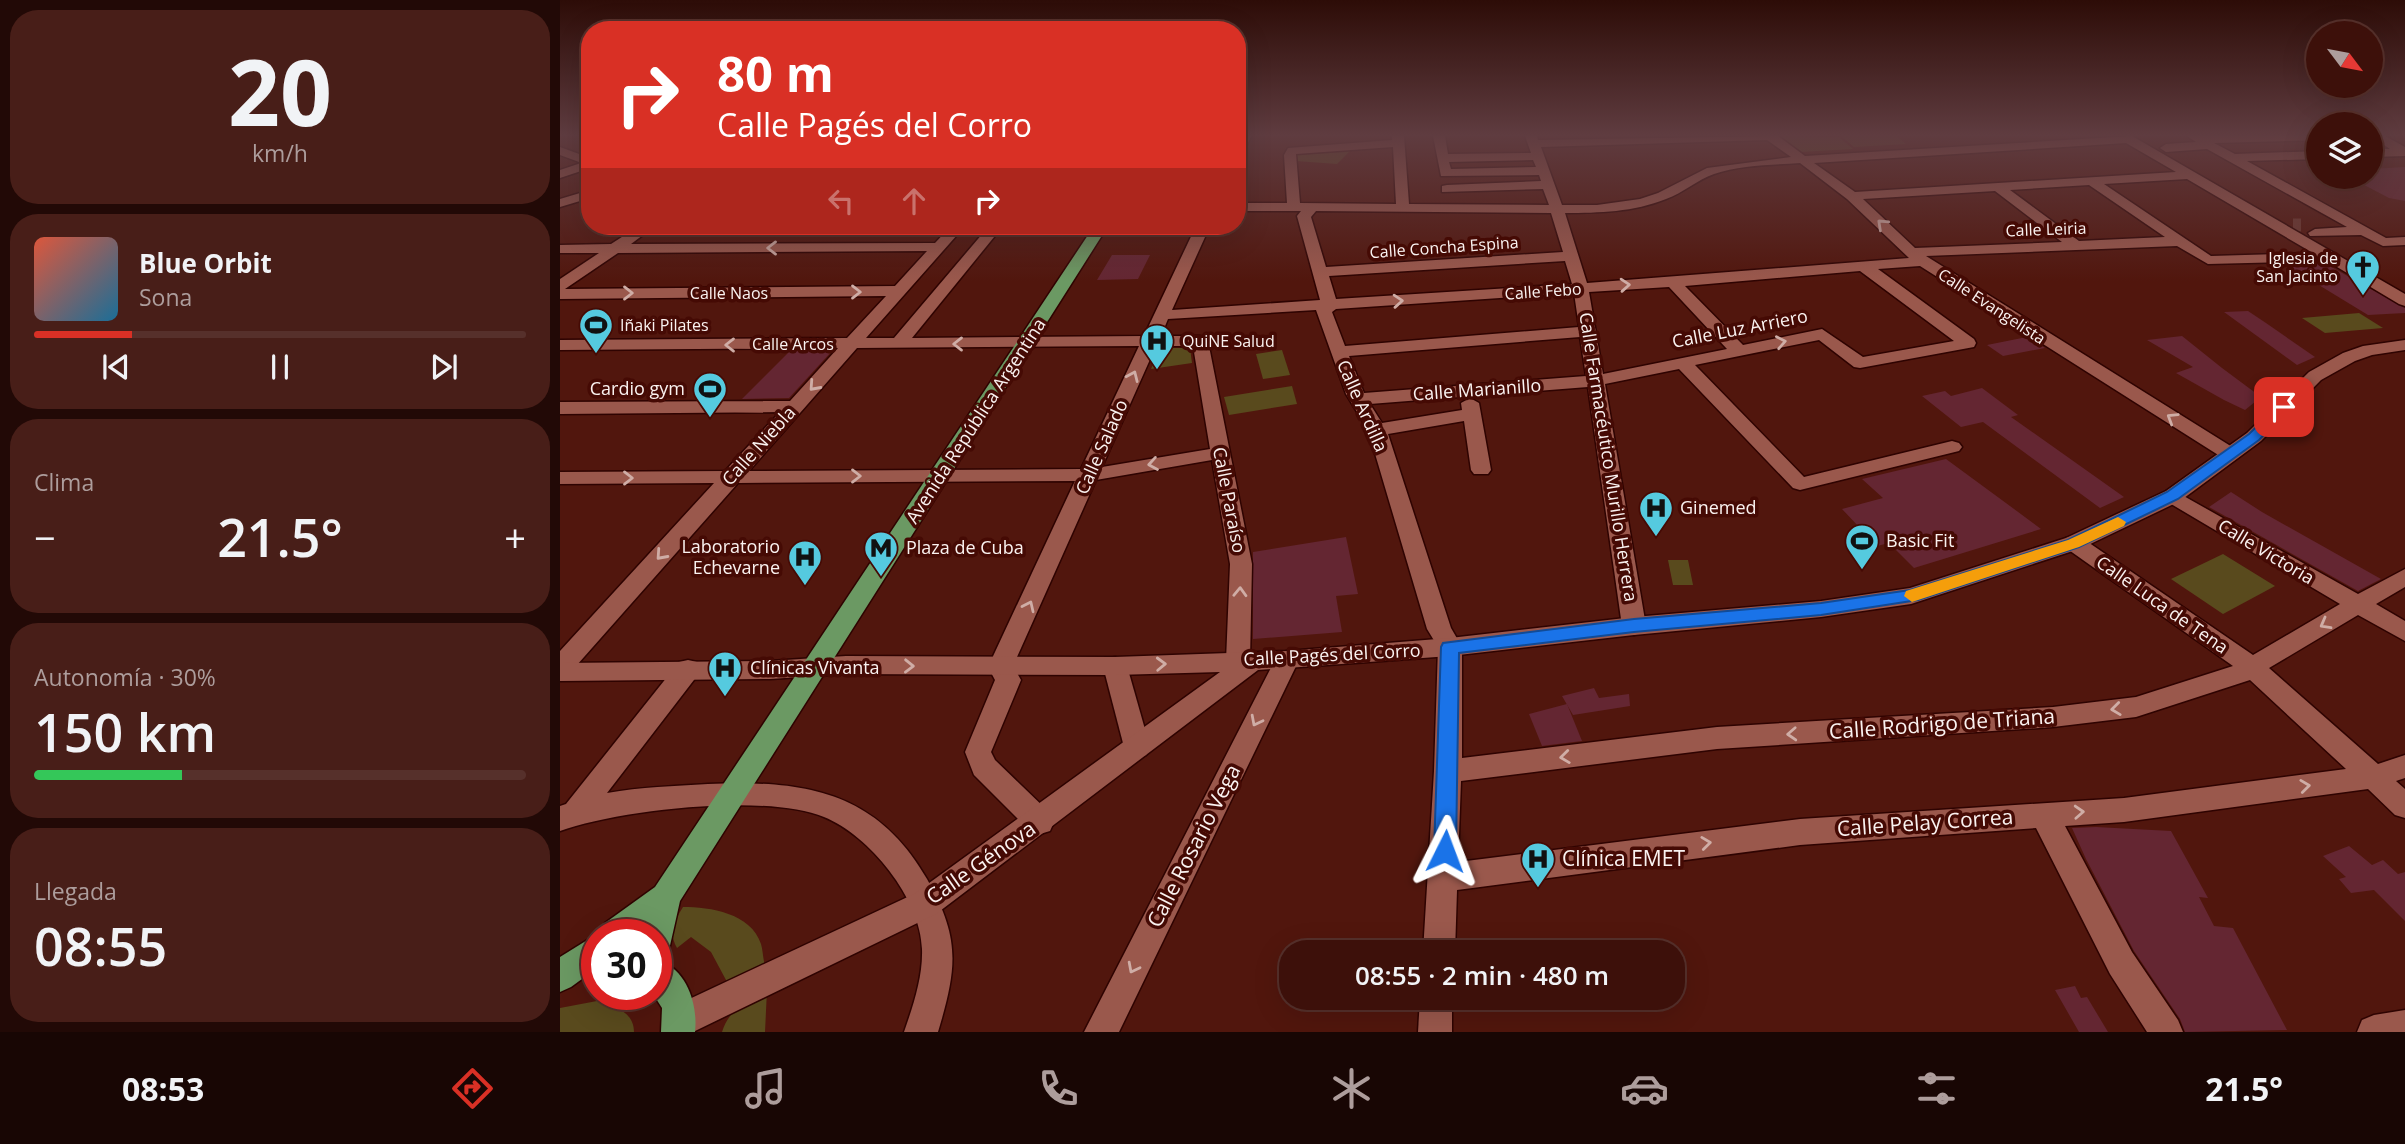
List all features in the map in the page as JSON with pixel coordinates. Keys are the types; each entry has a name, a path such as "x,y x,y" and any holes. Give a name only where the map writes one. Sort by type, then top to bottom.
{"main road":[{"name":"Avenida República Argentina","path":"666,897 1095,235"},
{"path":"636,919 666,897"},
{"path":"662,919 666,897"},
{"path":"560,976 581,961"},
{"path":"560,976 581,971"},
{"path":"672,991 677,999 679,1026"}],"street":[{"path":"1292,184 1294,208"},
{"path":"1401,184 1403,209"},
{"path":"1446,184 1450,209"},
{"path":"1246,207 1577,210 1642,202 1663,196 1686,184"},
{"name":"Calle Evangelista","path":"1837,184 1917,256 2030,331 2230,454"},
{"path":"1852,196 2042,184"},
{"path":"2096,184 2208,260 2328,257"},
{"path":"2204,184 2275,226 2301,230 2361,231"},
{"path":"2277,184 2383,242 2405,241"},
{"path":"1447,188 1549,185"},
{"name":"Calle Farmacéutico Murillo Herrera","path":"1549,185 1581,288 1634,626"},
{"path":"1998,187 2077,246"},
{"path":"560,203 581,197"},
{"name":"Calle Ardilla","path":"1312,208 1304,216 1330,306 1323,311 1338,352 1377,430 1439,629 1450,647"},
{"path":"2301,230 2347,223"},
{"path":"2301,230 2328,257 2405,301"},
{"path":"560,286 635,235"},
{"name":"Calle Niebla","path":"560,670 950,235"},
{"path":"898,344 989,235"},
{"name":"Calle Salado","path":"1000,667 1199,235"},
{"name":"Calle Leiria","path":"1917,256 2183,241"},
{"path":"560,249 939,247"},
{"name":"Calle Concha Espina","path":"1319,272 1572,256"},
{"name":"Calle Febo","path":"1163,314 1330,306 1674,282 1865,267 1917,256"},
{"name":"Calle Luz Arriero","path":"1595,381 1822,334 1860,363 1968,343 1865,267"},
{"path":"1674,282 1738,350"},
{"name":"Calle Naos","path":"560,294 899,291"},
{"path":"1338,352 1588,331"},
{"name":"Calle Arcos","path":"560,345 1200,341"},
{"name":"Calle Paraíso","path":"1200,341 1241,564 1246,661"},
{"name":"Calle Pagés del Corro","path":"560,670 816,668 846,665 1115,666 1287,660 1450,647 1634,626 1821,609 1911,596 2074,543 2173,496 2254,437 2315,376 2349,357 2369,350 2405,345"},
{"path":"1682,362 1800,484 1952,447"},
{"name":"Calle Marianillo","path":"1360,399 1595,381"},
{"path":"1468,390 1481,470"},
{"path":"561,409 795,406"},
{"path":"1377,430 1472,414"},
{"path":"560,478 1090,475 1220,453"},
{"name":"Calle Victoria","path":"2173,496 2347,600 2361,604"},
{"name":"Calle Luca de Tena","path":"2074,543 2251,666 2405,806"},
{"name":"Calle Rodrigo de Triana","path":"1448,771 1717,738 2053,717 2136,706 2241,673 2405,577"},
{"path":"2361,604 2405,632"},
{"path":"1440,940 1448,771 1450,647"},
{"name":"Calle Rosario Vega","path":"1101,1032 1287,660"},
{"name":"Calle Génova","path":"679,1026 925,904 1040,822 1246,661"},
{"path":"1115,666 1137,747"},
{"path":"1000,667 1008,680 978,751 984,767 1040,822"},
{"path":"568,816 688,669"},
{"name":"Calle Pelay Correa","path":"1444,878 1800,832 2124,810 2375,777 2405,766"},
{"path":"568,816 663,798 734,793 815,802 838,810 868,826 900,859 925,904 937,940 933,992 921,1032"},
{"path":"2044,815 2121,963 2165,1032"},
{"path":"1435,1032 1436,1010"},
{"path":"2374,1032 2405,1027"}],"shaded area":[{"path":"2359,313 2383,328 2325,333 2302,318"},
{"path":"1160,348 1190,348 1192,363 1151,369"},
{"path":"1282,350 1290,375 1263,379 1256,354"},
{"path":"1292,386 1297,404 1229,415 1224,397"},
{"path":"2223,554 2275,586 2223,614 2171,579"},
{"path":"1668,560 1688,560 1693,585 1673,585"},
{"path":"683,907 705,908 728,914 748,925 761,944 765,966 736,981 726,980 711,952 691,937 677,948 673,932"},
{"path":"767,990 765,1032 722,1032 734,1012 745,1002"},
{"path":"581,1004 581,1010 621,1010 627,1014 634,1032 560,1032 560,1008"}],"building":[{"path":"2383,184 2405,184 2405,201 2389,198 2372,189 2383,189"},
{"path":"1112,255 1150,255 1138,279 1097,280"},
{"name":"Iglesia de San Jacinto","path":"2326,264 2405,308 2405,313 2368,315 2286,265"},
{"path":"2248,311 2315,357 2297,365 2224,312"},
{"path":"2182,336 2261,397 2245,410 2224,400 2176,373 2193,367 2147,340"},
{"path":"2027,337 2045,348 2003,356 1987,345"},
{"path":"790,351 832,351 789,398 742,399"},
{"path":"1982,388 2018,415 2011,417 2124,497 2100,508 1983,422 1961,427 1922,396 1945,391 1951,396"},
{"path":"1946,459 2041,529 1914,568 1889,543 1877,546 1842,509 1883,498 1862,479"},
{"path":"2231,492 2381,579 2358,591 2209,507"},
{"path":"1346,537 1358,594 1336,596 1342,632 1253,639 1253,552"},
{"path":"1594,688 1599,698 1629,694 1630,706 1573,715 1562,696"},
{"path":"1567,704 1582,741 1542,746 1529,714"},
{"path":"2072,828 2171,831 2208,898 2199,897 2214,926 2233,928 2287,1030 2185,1032 2180,1019 2134,951"},
{"path":"2349,846 2372,865 2383,860 2398,874 2405,872 2405,921 2374,890 2351,893 2339,879 2346,877 2323,856"},
{"path":"2075,986 2081,998 2087,997 2108,1032 2079,1032 2055,990"}],"tunnel":[{"path":"2293,225 2301,225"}],"slow traffic":[{"path":"1912,596 2074,543 2118,522"}],"place":[{"name":"Iglesia de San Jacinto","path":"2363,297"},
{"name":"Iñaki Pilates","path":"596,355"},
{"name":"QuiNE Salud","path":"1157,371"},
{"name":"Cardio gym","path":"710,419"},
{"name":"Ginemed","path":"1656,538"},
{"name":"Basic Fit","path":"1862,571"},
{"name":"Plaza de Cuba","path":"881,578"},
{"name":"Laboratorio Echevarne","path":"805,587"},
{"name":"Clínicas Vivanta","path":"725,698"},
{"name":"Clínica EMET","path":"1538,889"}],"route":[{"path":"1445,851 1450,647 1634,626 1821,609 1911,596 2074,543 2173,496 2254,437 2284,407"}]}
